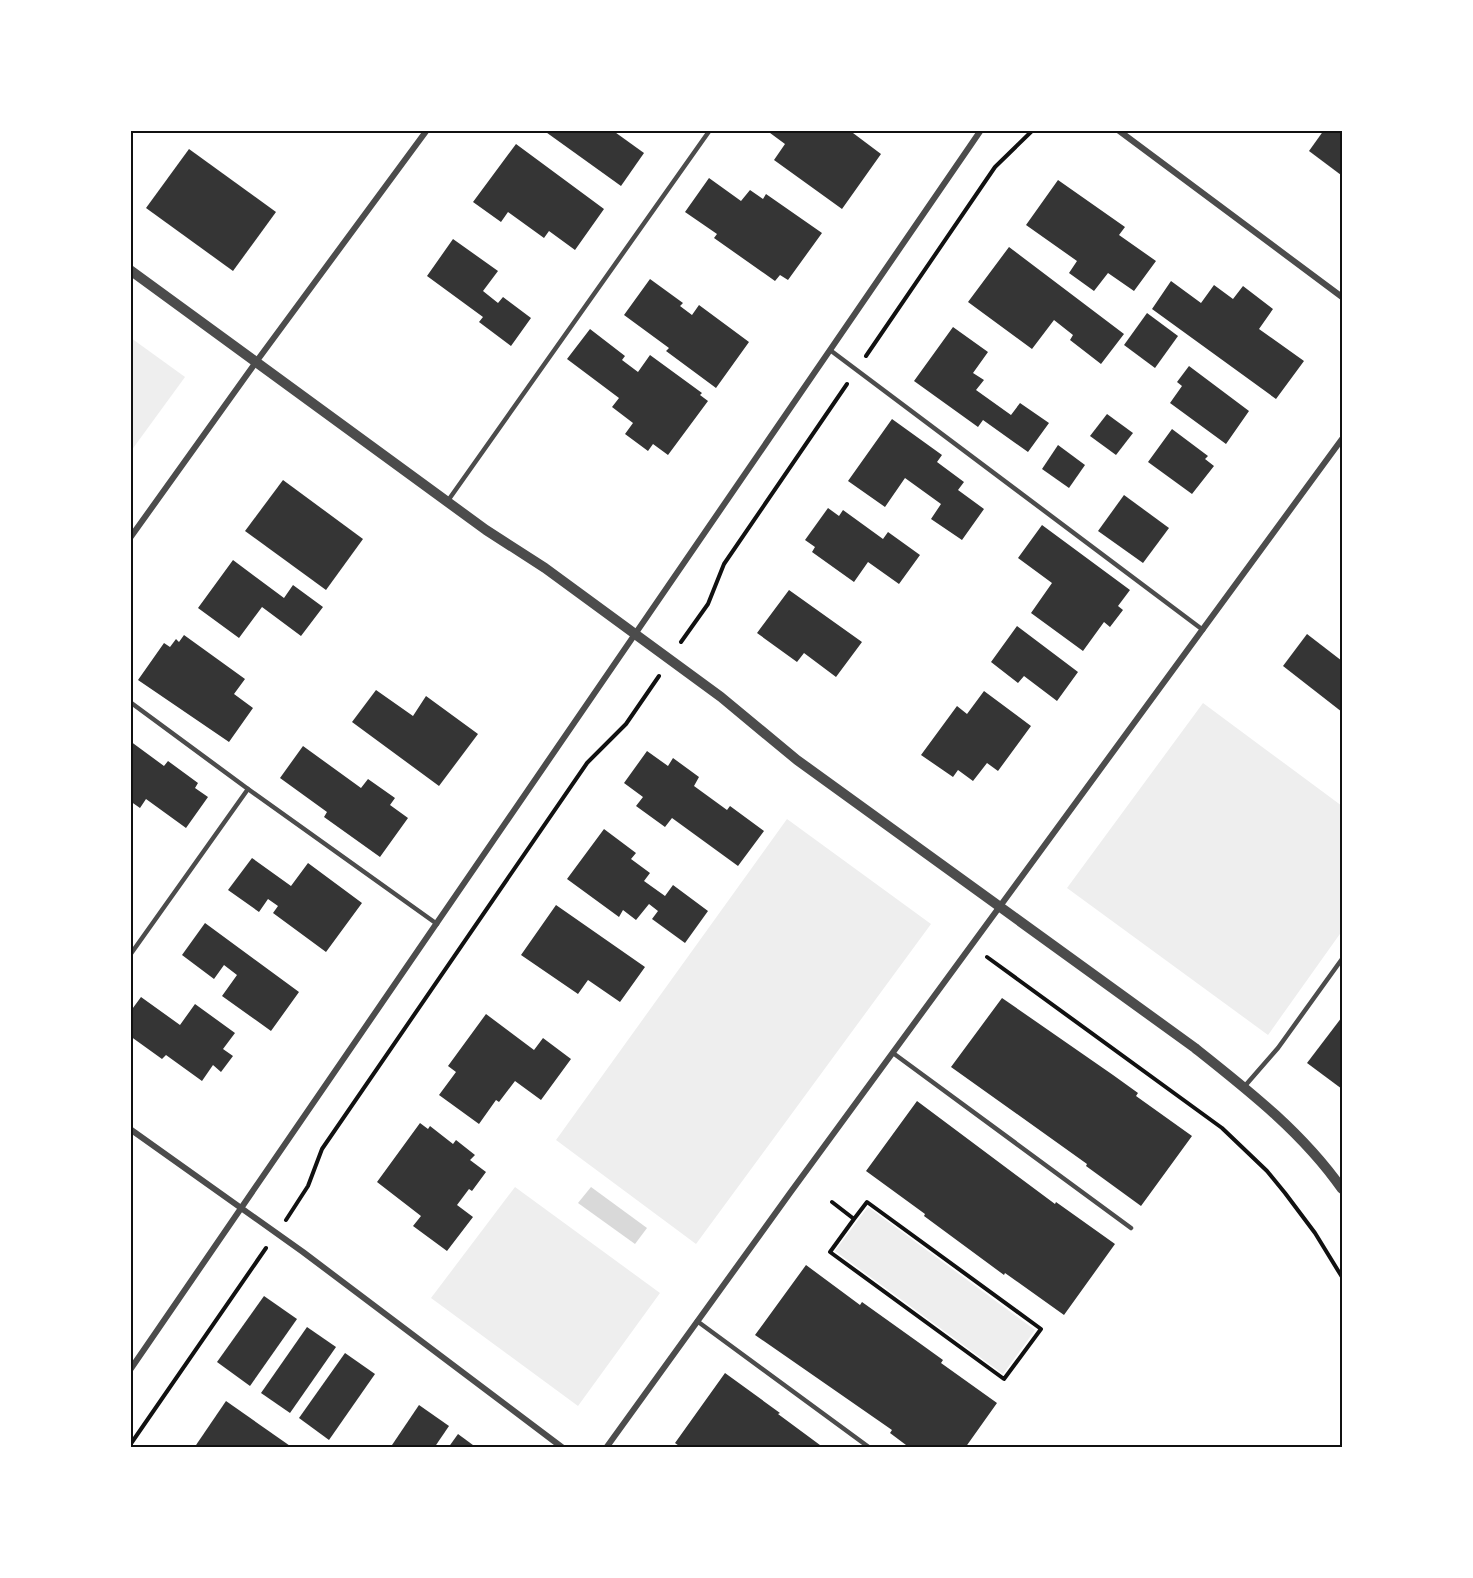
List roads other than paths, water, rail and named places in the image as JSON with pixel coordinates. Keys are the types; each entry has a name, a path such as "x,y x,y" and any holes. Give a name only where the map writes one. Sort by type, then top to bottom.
{"street":[{"path":"130,538 427,130"},
{"path":"130,1370 636,636 981,130"},
{"path":"1118,130 1342,297"},
{"path":"130,270 447,502 545,568 721,697 797,760 1195,1047 1244,1087 1316,1155 1342,1189"},
{"path":"606,1448 1342,439"},
{"path":"130,1129 276,1233 563,1448"}],"lane":[{"path":"447,502 710,130"},
{"path":"830,350 1203,630"},
{"path":"130,702 438,924"},
{"path":"130,955 248,789"},
{"path":"1244,1087 1278,1048 1342,959"},
{"path":"893,1053 1131,1228"},
{"path":"697,1322 870,1448"}]}
